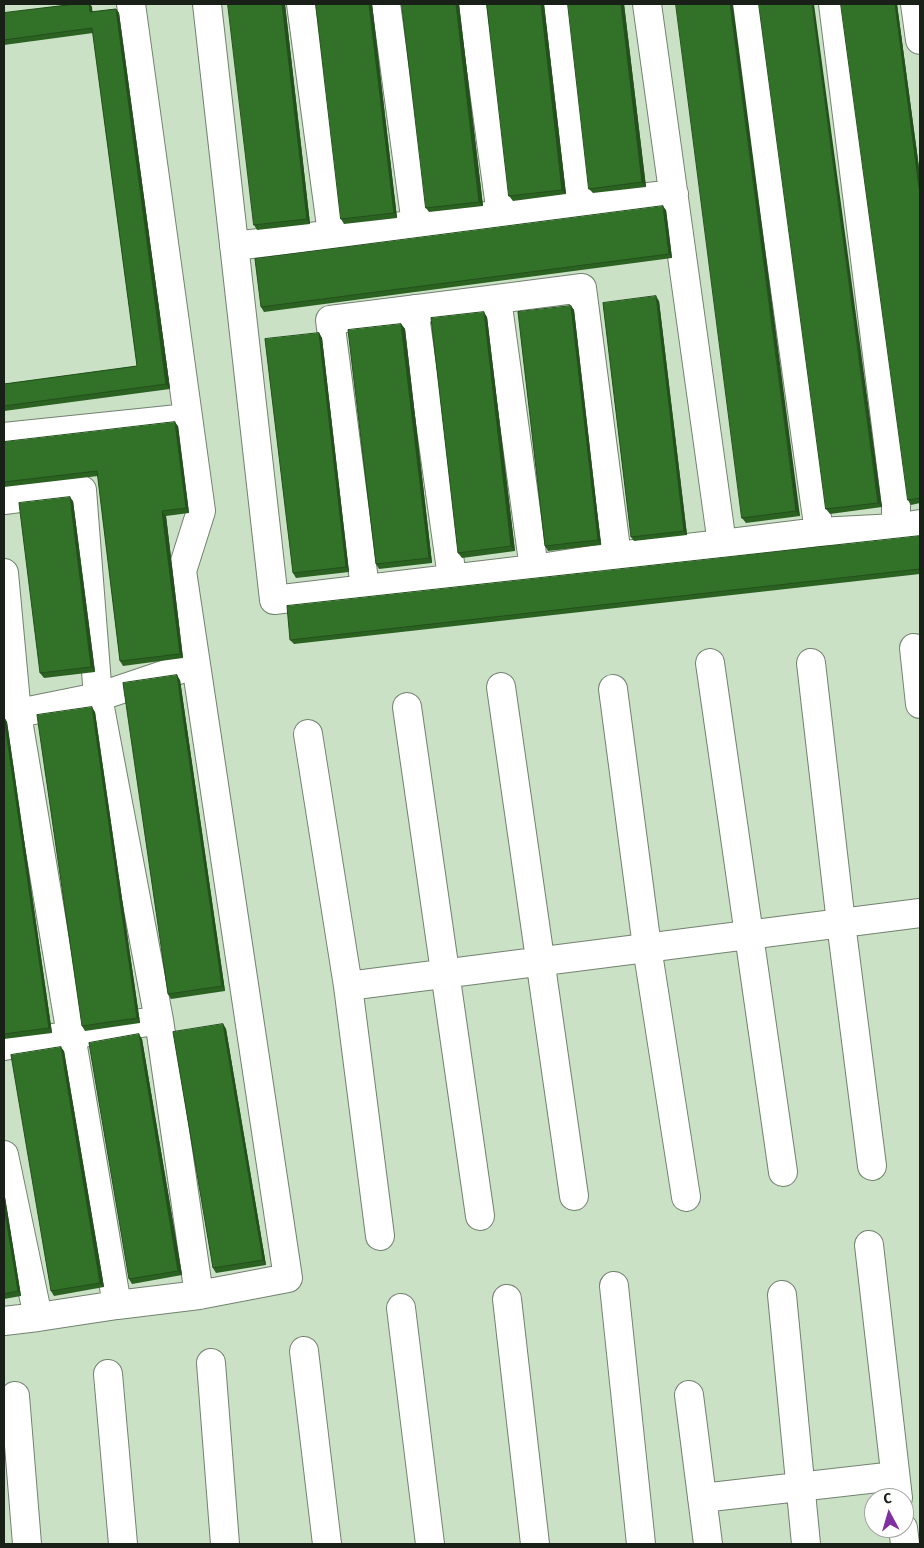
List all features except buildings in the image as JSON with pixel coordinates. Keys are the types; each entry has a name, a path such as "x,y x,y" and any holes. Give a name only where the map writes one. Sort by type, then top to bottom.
{"lane":[{"path":"4,1321 199,1295 288,1278 182,571 201,511 131,4"},
{"path":"207,4 274,600 819,532 908,526 896,506 833,4"},
{"path":"300,4 332,234"},
{"path":"386,4 416,224"},
{"path":"472,4 501,214"},
{"path":"556,4 581,205"},
{"path":"647,4 722,544"},
{"path":"745,4 819,532"},
{"path":"915,4 920,40"},
{"path":"234,246 674,194"},
{"path":"365,588 330,320 414,309 582,288 618,556"},
{"path":"497,299 534,568"},
{"path":"414,309 452,577"},
{"path":"4,437 188,418"},
{"path":"4,500 82,490 98,697 159,1020 199,1295"},
{"path":"4,573 10,715 71,1035 117,1305"},
{"path":"914,648 920,704"},
{"path":"811,662 841,923 872,1166"},
{"path":"710,663 783,1172"},
{"path":"10,715 98,697 196,664"},
{"path":"500,687 574,1196"},
{"path":"613,689 647,947 686,1197"},
{"path":"407,707 480,1216"},
{"path":"308,734 348,986 380,1236"},
{"path":"348,986 920,912"},
{"path":"4,1046 159,1020"},
{"path":"4,1155 38,1317"},
{"path":"702,1498 799,1486 897,1487 869,1245"},
{"path":"614,1286 641,1544"},
{"path":"782,1295 806,1544"},
{"path":"506,1299 535,1544"},
{"path":"401,1308 430,1544"},
{"path":"304,1351 327,1544"},
{"path":"211,1363 225,1544"},
{"path":"108,1374 123,1544"},
{"path":"689,1395 708,1544"},
{"path":"15,1396 27,1544"}],"shaded area":[{"path":"4,4 920,4 920,1544 4,1544"}]}
